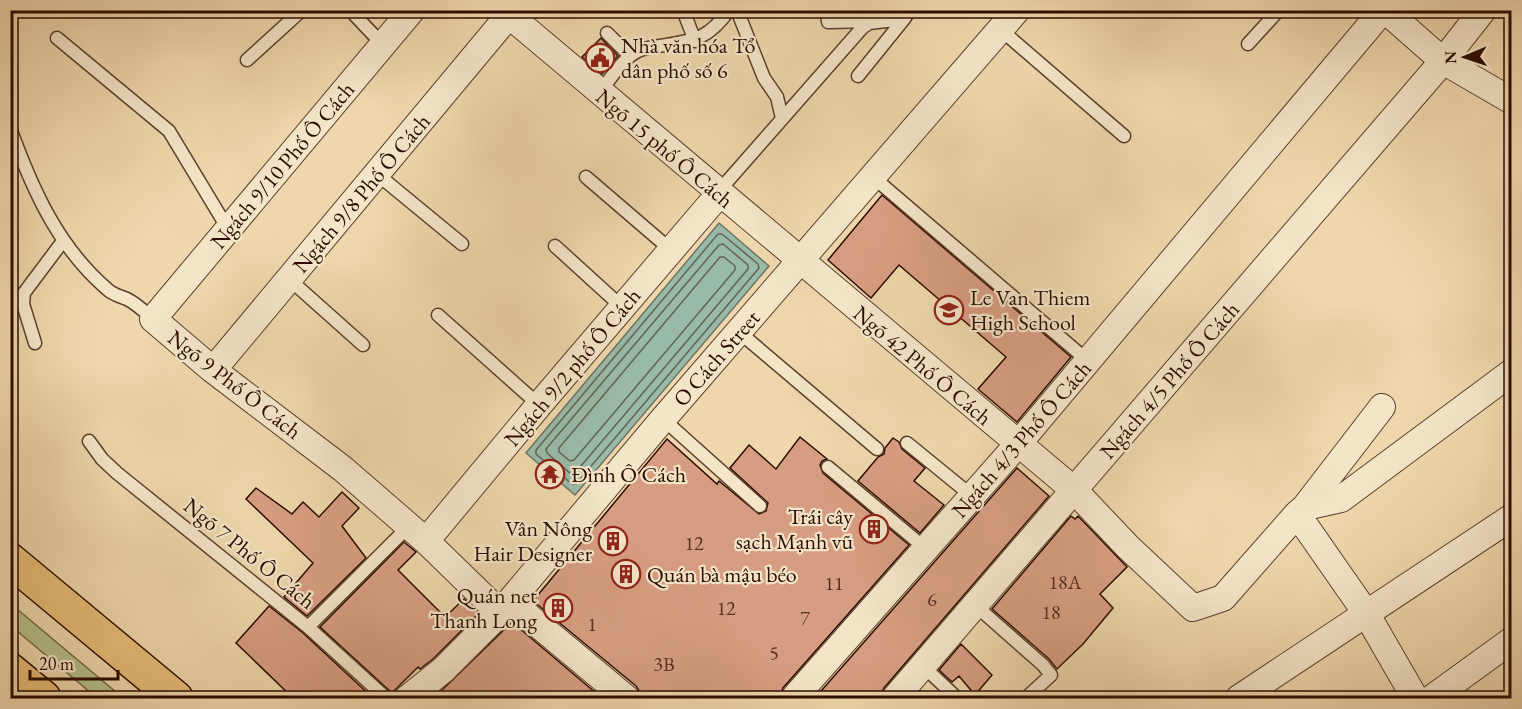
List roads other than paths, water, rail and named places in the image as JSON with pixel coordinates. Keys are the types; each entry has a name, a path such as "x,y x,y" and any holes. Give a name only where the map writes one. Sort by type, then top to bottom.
{"main road":[{"path":"10,560 176,699"},
{"path":"10,670 44,699"}],"street":[{"name":"Ngách 9/10 Phố Ô Cách","path":"153,319 412,10"},
{"path":"1384,10 1443,61 1512,102"},
{"name":"Ngách 4/3 Phố Ô Cách","path":"794,699 1018,444 1384,10"},
{"name":"Ngách 4/5 Phố Ô Cách","path":"895,699 1443,61 1483,10"},
{"name":"Ngõ 15 phố Ô Cách","path":"506,13 800,261"},
{"name":"Ngách 9/8 Phố Ô Cách","path":"213,370 506,13"},
{"name":"O Cách Street","path":"408,699 443,670 506,607 663,419 1009,20"},
{"name":"Ngách 9/2 phố Ô Cách","path":"417,534 539,405 719,193"},
{"name":"Ngõ 42 Phố Ô Cách","path":"800,261 1074,490 1128,547 1193,608 1223,598 1301,511"},
{"name":"Ngõ 9 Phố Ô Cách","path":"153,319 213,370 343,469 506,607 626,699"},
{"path":"1301,511 1341,499 1512,372"},
{"path":"1301,511 1382,407"},
{"path":"1301,511 1366,614 1415,699"},
{"path":"1239,699 1512,518"},
{"path":"1432,699 1512,640"}],"lane":[{"path":"247,60 302,10"},
{"path":"350,10 383,45"},
{"path":"683,10 695,40"},
{"path":"600,92 630,56 652,47 695,40 718,26 729,10"},
{"path":"737,10 764,78 777,97 782,118"},
{"path":"827,10 828,22 877,21"},
{"path":"1248,44 1279,10"},
{"path":"719,193 862,28 869,23 907,15"},
{"path":"858,76 907,15"},
{"path":"1009,20 1125,136"},
{"path":"607,33 630,56"},
{"path":"57,38 169,131 228,229"},
{"name":"Ngõ 9 Phố Ô Cách","path":"10,128 30,180 63,241 83,268 109,292 136,305 153,319"},
{"path":"376,174 462,244"},
{"path":"586,177 671,250"},
{"path":"873,177 1088,361"},
{"path":"35,343 23,304 24,293 63,241"},
{"path":"555,246 622,307"},
{"path":"289,279 363,345"},
{"path":"438,315 539,405"},
{"path":"739,332 877,449"},
{"path":"663,419 760,506"},
{"name":"Ngõ 7 Phố Ô Cách","path":"89,441 102,459 117,473 308,627 386,699"},
{"path":"907,443 972,496"},
{"path":"828,467 925,549"},
{"path":"308,627 417,534"},
{"path":"975,605 1043,665 1051,675 1026,699"},
{"path":"923,666 957,699"}],"water":[{"path":"719,223 769,266 575,495 526,453"}],"place":[{"name":"Nhà văn hóa Tổ dân phố số 6","path":"600,58"},
{"name":"Le Van Thiem High School","path":"949,310"},
{"name":"Đình Ô Cách","path":"550,474"},
{"name":"Trái cây sạch Mạnh vũ","path":"874,529"},
{"name":"Vân Nông Hair Designer","path":"613,541"},
{"name":"Quán bà mậu béo","path":"626,574"},
{"name":"Quán net Thanh Long","path":"558,608"}]}
